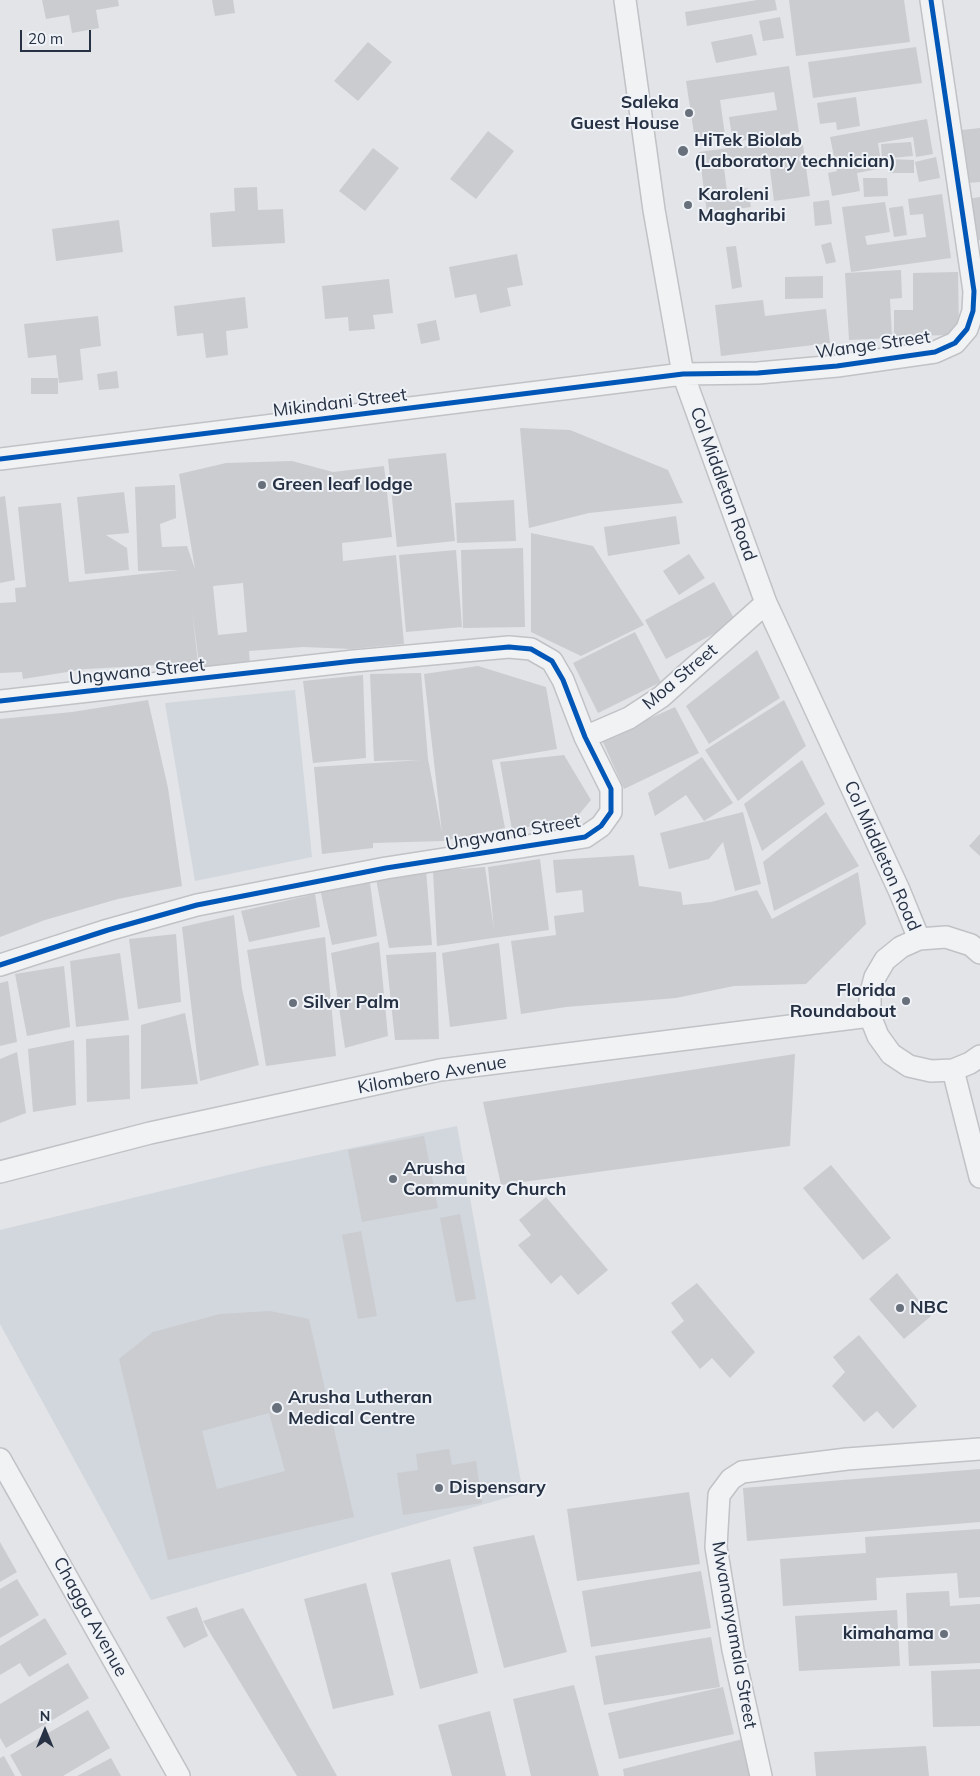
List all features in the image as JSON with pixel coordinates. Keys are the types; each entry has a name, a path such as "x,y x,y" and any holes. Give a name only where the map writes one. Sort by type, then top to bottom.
{"street":[{"name":"Col Middleton Road","path":"624,0 654,210 683,374 766,603 899,890 919,939"},
{"name":"Wange Street","path":"683,374 758,373 817,368 935,352 955,343 967,329 973,311 974,292 931,0"},
{"name":"Mikindani Street","path":"0,459 683,374"},
{"name":"Moa Street","path":"585,737 629,718 661,697 766,603"},
{"name":"Ungwana Street","path":"0,701 354,661 508,646 531,649 552,661 563,680 585,737 612,789 611,812 601,826 585,837 386,868 197,905 108,930 0,965"},
{"path":"980,953 971,945 946,937 919,939 901,947 885,960 875,977 870,996 870,1016 878,1036 891,1054 909,1066 931,1071 953,1070 970,1063 980,1056"},
{"name":"Kilombero Avenue","path":"0,1172 150,1133 440,1070 870,1016"},
{"path":"953,1070 980,1177"},
{"name":"Mwananyamala Street","path":"761,1776 733,1650 716,1547 719,1495 731,1480 742,1472 847,1459 980,1449"},
{"name":"Chagga Avenue","path":"0,1458 178,1776"}],"shaded area":[{"path":"295,690 312,857 195,881 165,703"},
{"name":"Arusha Lutheran Medical Centre","path":"457,1126 523,1493 151,1600 0,1324 0,1230 261,1167"}],"building":[{"path":"42,0 118,0 119,6 96,10 99,28 72,33 69,15 46,19"},
{"path":"212,0 233,0 235,13 215,16"},
{"path":"757,0 775,0 777,10 687,26 685,12"},
{"path":"789,0 904,0 910,42 796,56"},
{"path":"780,17 784,38 763,41 759,21"},
{"path":"752,34 757,55 716,63 711,42"},
{"path":"368,42 392,62 358,101 334,81"},
{"path":"916,47 922,83 813,98 808,62"},
{"path":"789,66 799,132 733,142 729,117 777,110 774,92 720,100 725,135 695,140 686,81"},
{"path":"856,97 860,126 837,130 836,122 820,124 817,103"},
{"path":"927,119 933,154 916,157 913,137 878,143 882,168 857,173 860,191 832,196 828,173 837,171 830,137"},
{"path":"980,128 980,182 968,183 962,130"},
{"path":"488,131 514,151 476,199 450,179"},
{"path":"802,138 810,196 774,201 769,162 724,168 727,191 748,188 751,207 707,213 699,152"},
{"path":"911,142 913,156 882,159 881,144"},
{"path":"373,148 399,168 365,211 339,191"},
{"path":"936,157 940,178 919,182 915,162"},
{"path":"889,159 914,160 914,173 889,173"},
{"path":"863,178 887,178 888,196 864,197"},
{"path":"257,187 258,210 283,209 285,243 212,247 210,213 235,211 234,188"},
{"path":"942,194 951,258 851,272 842,207 885,202 890,232 865,236 867,245 926,237 923,214 910,215 908,199"},
{"path":"980,197 980,240 977,241 968,199"},
{"path":"829,200 832,224 815,226 813,202"},
{"path":"903,206 907,235 894,237 889,208"},
{"path":"119,220 123,252 56,261 52,229"},
{"path":"831,242 836,262 826,264 821,245"},
{"path":"736,246 742,287 732,289 726,247"},
{"path":"517,254 523,285 507,288 511,306 480,313 476,294 455,298 449,267"},
{"path":"901,270 902,298 890,299 892,338 849,340 845,273"},
{"path":"958,272 959,335 894,336 894,310 913,310 913,273"},
{"path":"823,276 823,298 785,299 785,277"},
{"path":"389,279 393,313 373,315 375,329 349,331 348,317 325,319 322,286"},
{"path":"245,297 248,328 226,331 228,355 206,358 203,333 177,336 174,306"},
{"path":"763,300 765,316 826,309 830,343 721,356 715,305"},
{"path":"98,316 101,346 80,349 83,380 59,383 56,355 28,358 24,324"},
{"path":"436,320 440,340 421,344 417,324"},
{"path":"117,371 119,388 99,390 97,374"},
{"path":"31,378 58,378 58,394 31,394"},
{"path":"520,428 570,430 668,470 683,503 589,513 529,528"},
{"path":"446,453 455,541 397,547 388,459"},
{"path":"292,461 333,472 384,466 392,537 342,543 343,561 396,555 404,644 352,649 303,647 249,651 250,665 200,671 192,610 198,663 86,669 23,679 22,672 0,673 0,603 16,602 15,588 26,587 18,507 61,503 69,582 179,570 138,571 135,487 175,485 176,518 160,524 162,547 187,546 195,569 179,474 226,463","holes":["243,583 247,632 218,635 213,586"]},
{"path":"124,492 129,533 106,535 127,548 129,570 85,574 77,497"},
{"path":"5,496 15,580 0,583 0,497"},
{"path":"514,500 516,541 457,543 455,503"},
{"path":"676,516 680,544 608,556 604,527"},
{"path":"531,533 593,546 644,625 581,656 531,632"},
{"path":"523,548 525,627 463,628 461,550"},
{"path":"456,550 462,627 406,632 399,555"},
{"path":"689,554 705,578 679,595 663,571"},
{"path":"714,582 736,622 666,659 645,620"},
{"path":"635,632 661,682 598,713 573,663"},
{"path":"757,650 780,698 709,744 686,706"},
{"path":"478,666 546,687 557,749 492,760 505,828 443,841 373,843 373,848 322,854 314,767 421,760 374,761 370,674 421,673 428,759 442,833 424,674"},
{"path":"363,675 366,758 313,763 303,681"},
{"path":"148,700 168,788 182,886 118,899 45,920 0,937 0,719 72,712"},
{"path":"784,700 806,746 738,801 705,750"},
{"path":"675,707 699,753 624,789 602,740"},
{"path":"564,755 591,800 576,818 512,830 500,762"},
{"path":"702,757 733,803 704,821 686,795 655,816 648,793"},
{"path":"802,760 825,804 762,851 744,804"},
{"path":"743,812 761,884 735,891 723,842 709,859 669,869 660,833"},
{"path":"826,812 859,866 774,911 763,862"},
{"path":"980,834 980,856 969,846"},
{"path":"634,855 639,886 681,892 683,905 711,902 757,890 772,919 858,872 866,924 806,984 734,986 676,998 566,1007 521,1014 511,941 556,935 554,916 584,912 582,890 556,893 553,860"},
{"path":"540,859 549,930 437,946 433,871 485,867 494,930 488,867"},
{"path":"426,870 432,945 389,948 376,879"},
{"path":"370,883 377,936 332,945 320,889"},
{"path":"315,894 320,927 249,942 241,911"},
{"path":"234,915 242,989 259,1065 200,1081 182,927"},
{"path":"176,934 181,1002 138,1009 129,939"},
{"name":"Silver Palm","path":"325,937 336,1056 266,1066 247,950"},
{"path":"379,942 388,1036 345,1048 331,953"},
{"path":"499,943 507,1019 450,1027 442,953"},
{"path":"436,952 439,1039 395,1040 386,955"},
{"path":"120,953 129,1020 76,1027 70,961"},
{"path":"64,966 70,1027 27,1036 15,974"},
{"path":"8,981 17,1042 0,1046 0,983"},
{"path":"185,1013 198,1084 141,1089 141,1025"},
{"path":"129,1035 130,1099 87,1102 86,1039"},
{"path":"74,1040 76,1105 33,1112 28,1049"},
{"path":"17,1052 26,1113 0,1123 0,1059"},
{"path":"795,1054 790,1146 501,1185 483,1102"},
{"name":"Arusha Community Church","path":"424,1136 438,1208 362,1222 348,1150"},
{"path":"831,1165 891,1238 863,1260 803,1188"},
{"path":"546,1197 608,1270 578,1295 561,1275 551,1284 518,1245 531,1235 519,1220"},
{"path":"460,1214 476,1299 456,1302 440,1218"},
{"path":"361,1231 377,1316 358,1319 342,1235"},
{"name":"NBC","path":"897,1273 931,1316 904,1339 869,1299"},
{"path":"697,1283 755,1352 730,1378 712,1358 700,1369 671,1332 684,1321 671,1303"},
{"path":"270,1311 309,1319 354,1517 168,1560 119,1359 153,1332 220,1314","holes":["269,1413 285,1471 217,1489 202,1431"]},
{"path":"859,1335 917,1406 893,1429 877,1411 864,1422 832,1386 845,1372 833,1357"},
{"name":"Dispensary","path":"449,1449 452,1465 476,1461 482,1503 403,1515 397,1473 418,1470 416,1454"},
{"path":"980,1469 980,1522 747,1541 743,1488"},
{"path":"689,1492 700,1564 577,1581 567,1509"},
{"path":"980,1529 980,1597 959,1598 957,1573 876,1578 877,1600 783,1606 780,1559 866,1553 865,1537"},
{"path":"534,1535 567,1652 504,1668 473,1547"},
{"path":"0,1542 17,1572 0,1582"},
{"path":"450,1559 478,1673 420,1689 391,1573"},
{"path":"701,1571 711,1628 591,1647 582,1591"},
{"path":"17,1579 39,1615 0,1638 0,1589"},
{"path":"366,1583 394,1695 333,1709 304,1599"},
{"name":"kimahama","path":"949,1591 950,1606 980,1604 980,1663 909,1666 906,1593"},
{"path":"197,1607 208,1636 184,1648 166,1617"},
{"path":"243,1608 337,1776 297,1776 203,1621"},
{"path":"897,1610 900,1666 799,1671 795,1616"},
{"path":"45,1618 67,1654 29,1677 20,1663 0,1675 0,1646"},
{"path":"711,1637 720,1687 604,1705 595,1656"},
{"path":"68,1663 89,1698 6,1748 0,1738 0,1704"},
{"path":"980,1669 980,1726 933,1727 931,1671"},
{"path":"574,1685 599,1776 531,1776 513,1699"},
{"path":"723,1687 734,1734 619,1759 608,1713"},
{"path":"88,1710 110,1748 63,1776 22,1776 10,1755"},
{"path":"490,1711 506,1776 452,1776 438,1725"},
{"path":"743,1739 752,1776 624,1776 623,1769"},
{"path":"926,1746 929,1776 816,1776 814,1752"},
{"path":"4,1756 15,1776 0,1776 0,1758"},
{"path":"111,1758 121,1776 77,1776"}],"cycle path":[{"path":"0,459 683,374 758,373 837,366 935,352 955,343 967,329 973,311 974,291 931,0"},
{"path":"0,701 354,661 509,647 531,649 552,661 563,680 585,737 611,789 611,812 601,826 585,837 386,868 197,905 108,930 0,965"}],"place":[{"name":"Saleka Guest House","path":"689,113"},
{"name":"HiTek Biolab (Laboratory technician)","path":"683,151"},
{"name":"Karoleni Magharibi","path":"688,205"},
{"name":"Green leaf lodge","path":"262,485"},
{"name":"Florida Roundabout","path":"906,1001"},
{"name":"Silver Palm","path":"293,1003"},
{"name":"Arusha Community Church","path":"393,1179"},
{"name":"NBC","path":"900,1308"},
{"name":"Arusha Lutheran Medical Centre","path":"277,1408"},
{"name":"Dispensary","path":"439,1488"},
{"name":"kimahama","path":"944,1634"}]}
